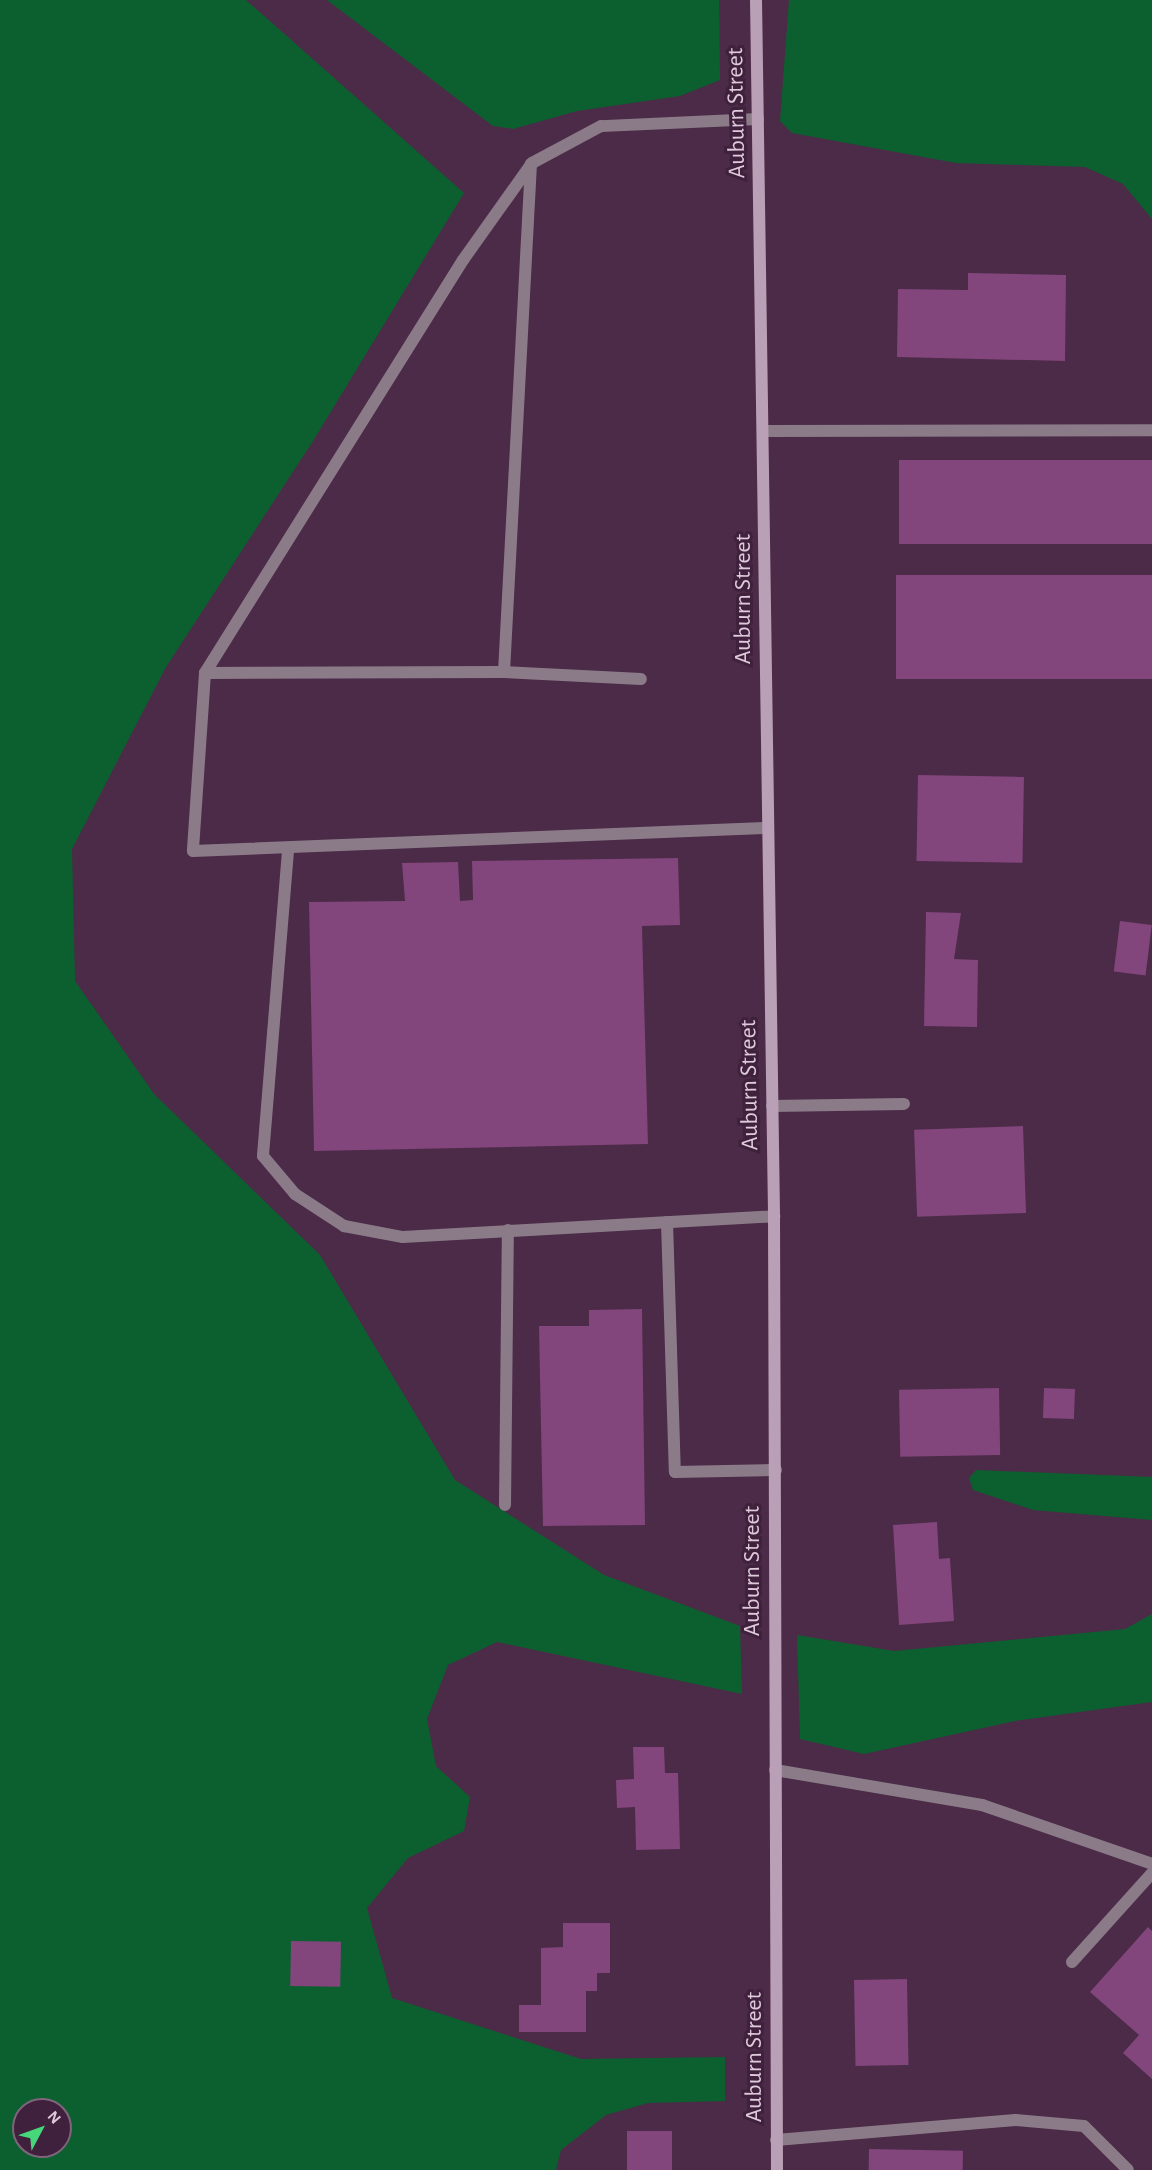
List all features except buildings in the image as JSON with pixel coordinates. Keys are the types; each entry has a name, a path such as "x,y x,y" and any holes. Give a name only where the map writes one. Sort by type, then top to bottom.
{"main road":[{"name":"Auburn Street","path":"756,0 765,431 765,828 774,1216 777,2170"}],"lane":[{"path":"758,119 601,126 532,163 463,260 205,674 193,851 288,851 765,828"},
{"path":"504,672 532,163"},
{"path":"765,431 1152,430"},
{"path":"205,674 504,672 641,679"},
{"path":"288,851 263,1156 295,1194 344,1226 403,1237 774,1216"},
{"path":"772,1106 904,1104"},
{"path":"667,1222 675,1472 776,1470"},
{"path":"505,1505 508,1230"},
{"path":"775,1770 982,1804 1152,1864"},
{"path":"1072,1962 1152,1873"},
{"path":"776,2139 1015,2120 1084,2126 1128,2170"}],"green space":[{"path":"0,0 246,0 464,193 313,441 166,667 72,849 75,981 154,1094 320,1255 455,1480 604,1575 740,1626 742,1694 497,1642 448,1665 427,1719 436,1766 470,1797 464,1831 408,1858 367,1908 392,1998 581,2059 725,2057 725,2101 648,2103 606,2115 561,2150 556,2170 0,2170"},
{"path":"327,0 719,0 720,80 680,96 577,111 513,129 493,126"},
{"path":"789,0 1152,0 1152,219 1123,184 1085,167 956,163 792,133 780,121"},
{"path":"976,1470 1152,1477 1152,1520 1033,1510 973,1490 969,1478"},
{"path":"1152,1614 1152,1702 1015,1721 864,1754 800,1739 797,1635 894,1651 1125,1629"}]}
